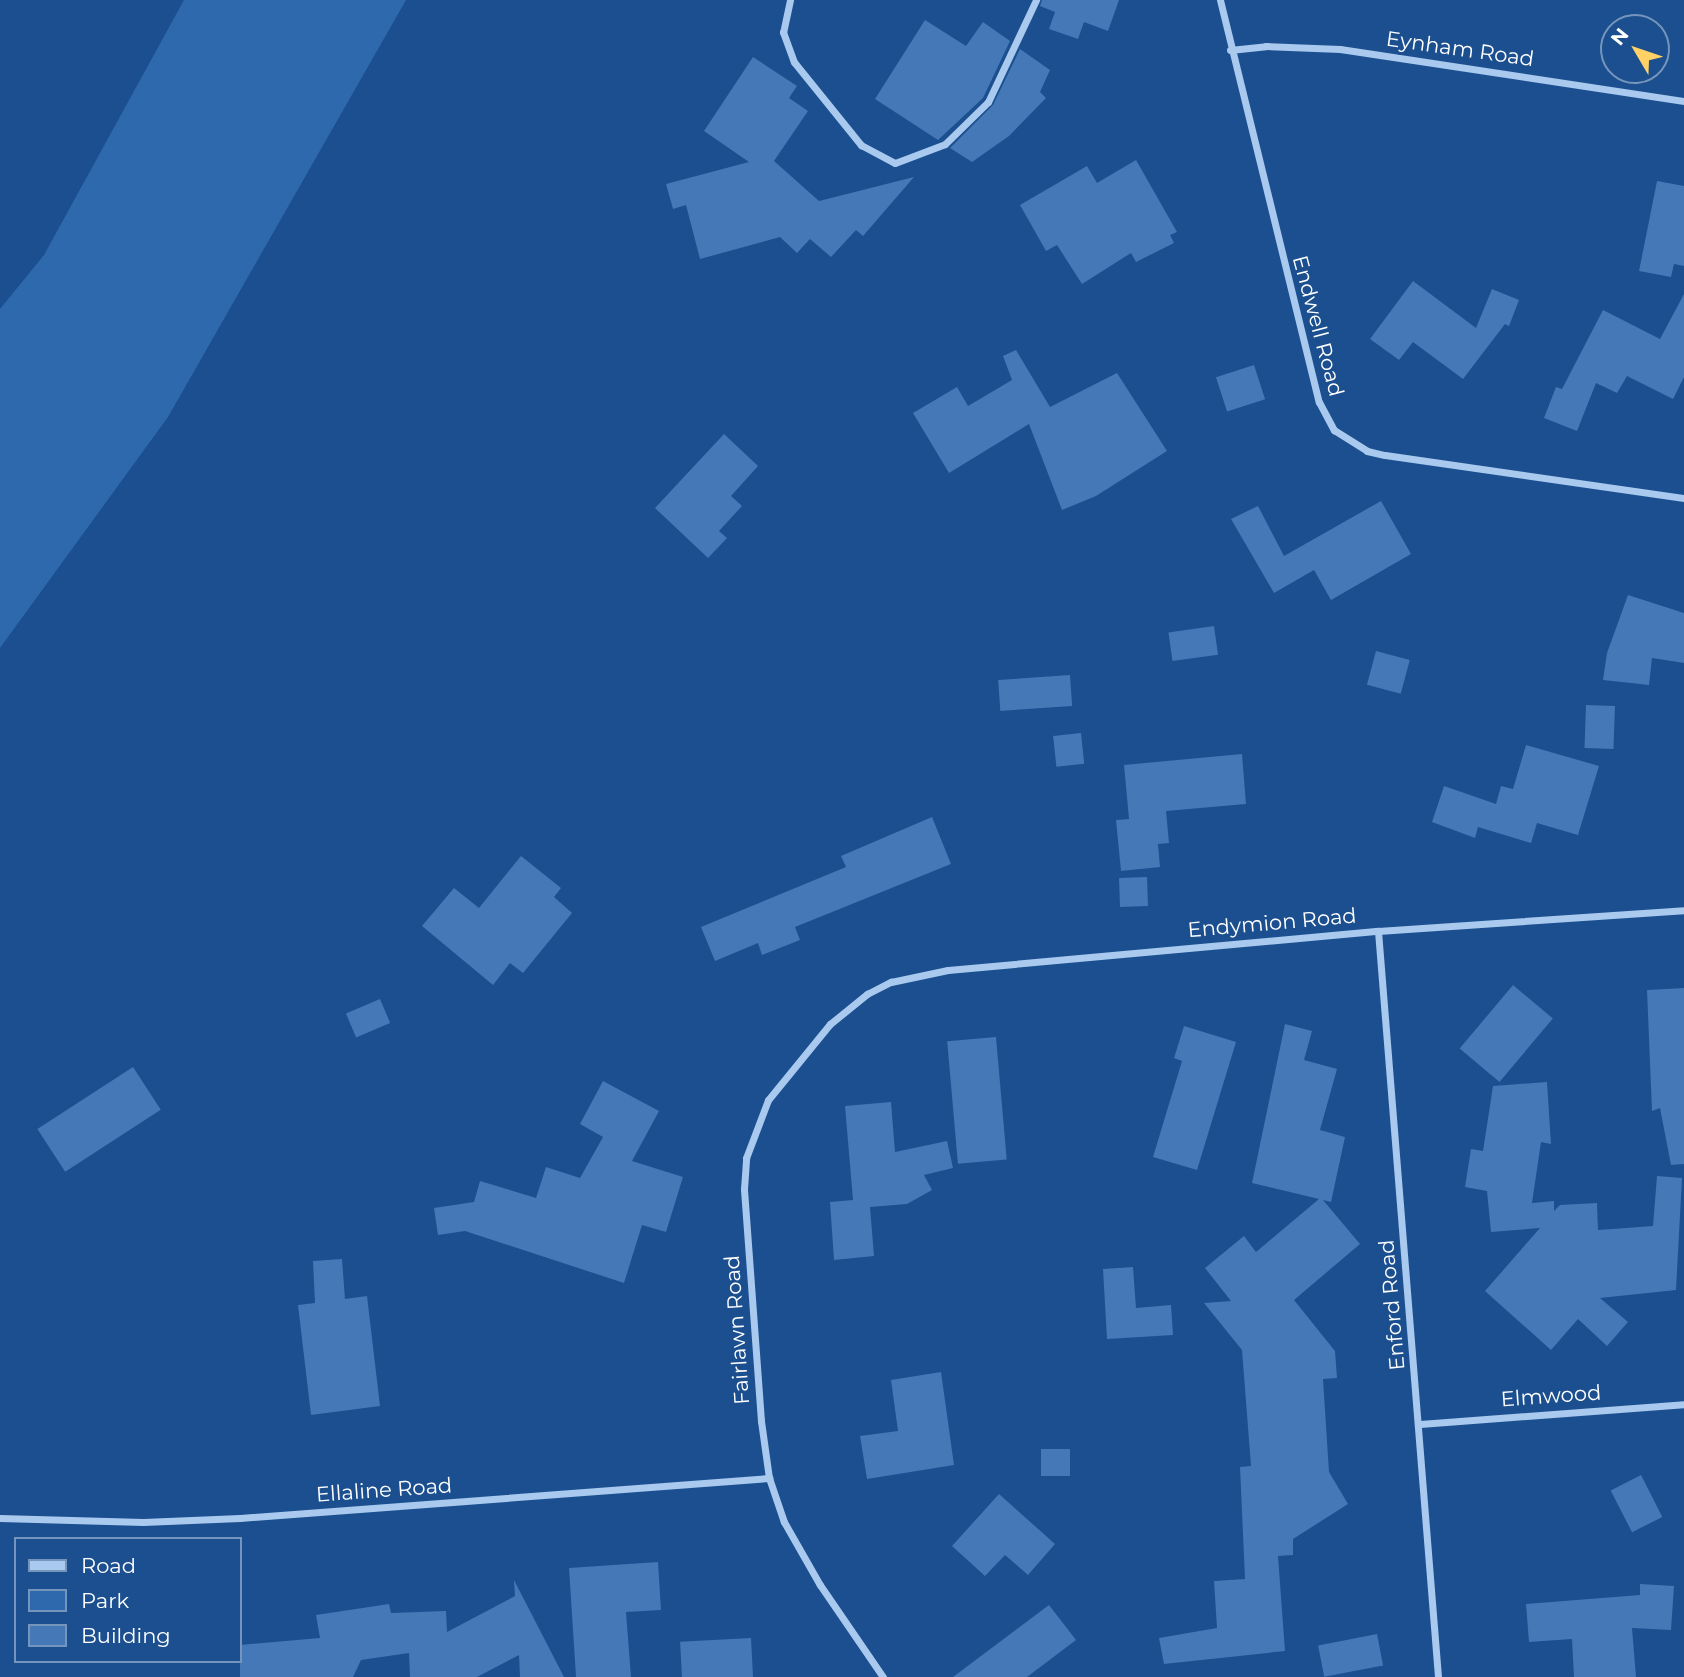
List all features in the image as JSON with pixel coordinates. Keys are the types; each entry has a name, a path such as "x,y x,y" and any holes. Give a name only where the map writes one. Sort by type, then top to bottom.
{"street":[{"path":"790,0 783,32 794,62 861,145 895,163 945,144 988,102 1036,0"},
{"name":"Endwell Road","path":"1220,0 1230,50 1319,402 1334,430 1367,451 1385,455 1684,498"},
{"name":"Eynham Road","path":"1230,50 1266,46 1340,49 1684,101"},
{"name":"Endymion Road","path":"867,993 917,975 948,970 1378,931 1684,910"},
{"name":"Enford Road","path":"1378,931 1420,1424 1438,1677"},
{"name":"Fairlawn Road","path":"867,993 830,1024 785,1074 753,1130 746,1158 744,1189 769,1478 796,1547 883,1677"},
{"name":"Elmwood","path":"1420,1424 1684,1404"},
{"name":"Ellaline Road","path":"0,1518 143,1522 240,1518 769,1478"}],"green space":[{"path":"184,0 406,0 168,417 0,648 0,309 44,255"}],"building":[{"path":"1042,0 1119,0 1108,31 1084,22 1078,39 1049,29 1055,12 1040,6"},
{"path":"925,20 966,46 983,22 1010,41 983,98 938,140 875,99"},
{"path":"1020,49 1050,70 1040,92 1046,98 1009,136 972,162 950,148 993,105"},
{"path":"753,57 797,86 789,98 808,111 774,161 819,201 914,177 863,236 856,230 831,257 810,239 797,253 780,237 700,259 686,205 673,209 666,184 749,162 704,131"},
{"path":"1136,160 1177,232 1170,235 1174,243 1136,262 1131,253 1082,284 1057,245 1046,251 1020,205 1087,166 1097,183"},
{"path":"1657,181 1684,186 1684,266 1674,264 1671,277 1639,271"},
{"path":"1413,281 1476,328 1492,289 1519,300 1509,326 1505,324 1463,379 1413,342 1399,360 1370,339"},
{"path":"1684,294 1684,377 1673,399 1627,376 1617,393 1596,383 1577,431 1544,418 1556,387 1562,389 1603,310 1660,339"},
{"path":"1016,350 1050,407 1117,373 1167,451 1096,496 1062,510 1029,424 949,473 913,413 957,387 968,406 1012,380 1003,356"},
{"path":"1254,365 1265,399 1227,412 1216,377"},
{"path":"724,434 758,466 731,496 742,506 719,531 727,538 708,558 655,508"},
{"path":"1381,501 1411,554 1331,600 1314,570 1274,593 1231,519 1258,506 1284,556"},
{"path":"1628,595 1684,613 1684,663 1652,658 1649,685 1603,680 1607,653"},
{"path":"1214,626 1218,655 1172,661 1168,632"},
{"path":"1376,651 1410,660 1401,694 1367,685"},
{"path":"1070,675 1072,706 1000,711 998,680"},
{"path":"1586,705 1615,706 1613,749 1584,748"},
{"path":"1081,733 1084,764 1056,767 1053,736"},
{"path":"1526,745 1599,766 1578,835 1537,823 1531,843 1478,827 1475,838 1432,822 1444,786 1496,804 1501,786 1513,789"},
{"path":"1242,754 1246,804 1166,811 1169,843 1158,844 1160,867 1121,871 1116,820 1129,819 1124,765"},
{"path":"932,817 951,864 795,927 800,940 762,955 758,943 715,961 701,927 846,867 841,856"},
{"path":"521,856 561,888 554,897 572,913 523,973 510,963 493,985 422,926 454,888 479,908"},
{"path":"1147,877 1148,906 1120,907 1119,878"},
{"path":"1513,985 1553,1018 1499,1082 1460,1049"},
{"path":"1684,988 1684,1164 1671,1165 1660,1108 1652,1111 1647,990"},
{"path":"380,999 390,1023 356,1037 346,1013"},
{"path":"1285,1024 1312,1031 1304,1060 1337,1069 1320,1130 1345,1137 1331,1202 1323,1200 1360,1244 1294,1300 1335,1351 1337,1378 1323,1379 1329,1472 1348,1504 1293,1539 1293,1555 1278,1556 1285,1651 1164,1664 1159,1638 1217,1628 1214,1581 1245,1579 1240,1467 1251,1466 1242,1350 1204,1303 1231,1301 1205,1268 1244,1236 1256,1252 1319,1199 1252,1183"},
{"path":"1184,1026 1236,1042 1197,1170 1153,1157 1182,1061 1174,1058"},
{"path":"996,1037 1007,1160 958,1164 947,1041"},
{"path":"133,1067 161,1110 65,1172 37,1129"},
{"path":"603,1081 659,1111 632,1161 683,1177 666,1232 642,1225 624,1283 465,1231 438,1235 434,1208 474,1202 480,1181 536,1198 546,1167 580,1178 603,1137 580,1124"},
{"path":"1547,1082 1551,1144 1541,1142 1532,1203 1554,1201 1554,1211 1560,1205 1597,1203 1598,1230 1653,1226 1657,1176 1682,1178 1676,1290 1600,1298 1628,1322 1607,1346 1578,1319 1551,1350 1485,1291 1540,1228 1491,1232 1487,1191 1465,1187 1471,1149 1483,1151 1493,1086"},
{"path":"891,1102 895,1152 947,1141 953,1168 924,1175 932,1190 907,1204 870,1207 874,1256 834,1260 830,1202 853,1200 845,1106"},
{"path":"342,1259 345,1299 367,1296 380,1406 311,1415 298,1305 315,1303 313,1261"},
{"path":"1133,1267 1136,1308 1171,1305 1173,1335 1107,1339 1103,1269"},
{"path":"941,1372 954,1465 867,1479 860,1436 898,1431 891,1380"},
{"path":"1041,1449 1070,1449 1070,1476 1041,1476"},
{"path":"1641,1475 1662,1517 1632,1532 1611,1490"},
{"path":"999,1494 1055,1544 1028,1575 1005,1555 985,1576 952,1546"},
{"path":"658,1562 661,1610 626,1612 631,1677 576,1677 569,1568"},
{"path":"514,1580 564,1677 520,1677 519,1655 477,1677 410,1677 409,1653 361,1660 353,1677 240,1677 242,1645 320,1638 316,1615 389,1604 391,1613 446,1611 447,1632 515,1596"},
{"path":"1640,1584 1674,1586 1671,1630 1632,1628 1636,1677 1574,1677 1572,1639 1529,1642 1526,1604 1640,1595"},
{"path":"1049,1605 1076,1640 1027,1677 953,1677"},
{"path":"1377,1634 1383,1665 1324,1677 1318,1645"},
{"path":"751,1638 753,1677 682,1677 680,1642"}]}
